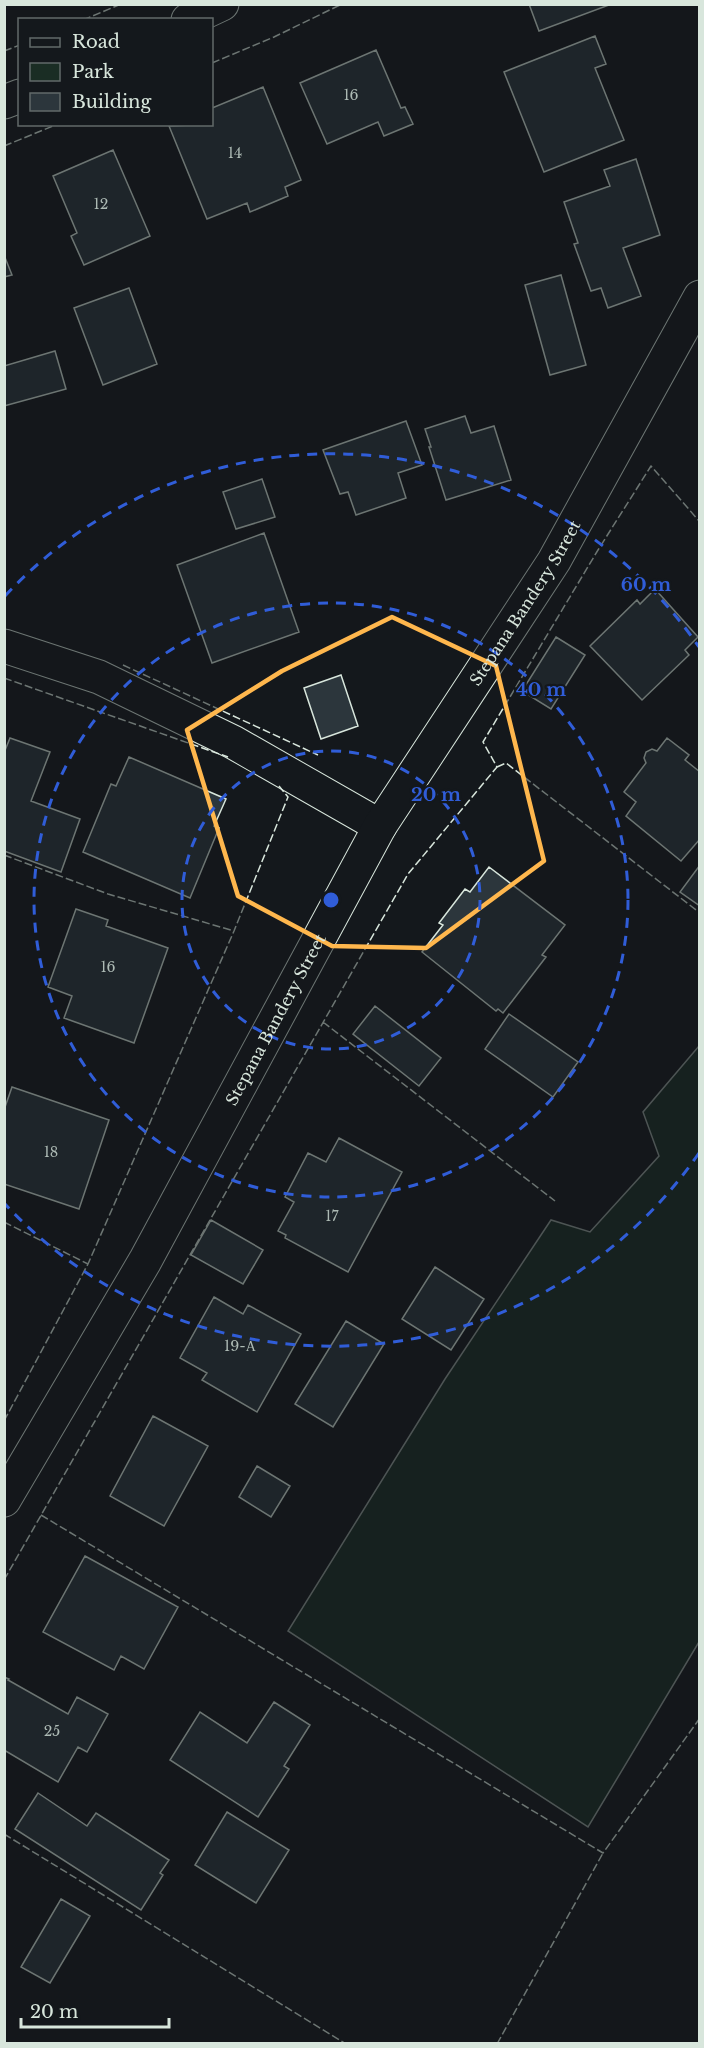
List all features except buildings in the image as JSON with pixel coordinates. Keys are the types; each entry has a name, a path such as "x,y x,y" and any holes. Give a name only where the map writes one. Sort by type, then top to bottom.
{"street":[{"path":"192,18 222,4"},
{"name":"Stepana Bandery Street","path":"4,1500 145,1261 380,826 554,561 699,297"},
{"path":"4,646 109,682 233,742 380,826"}],"highlighted area":[{"path":"392,617 496,666 544,861 426,948 332,946 238,896 187,730 282,671"}],"green space":[{"path":"699,1046 699,1642 588,1827 288,1631 445,1379 551,1220 590,1232 659,1156 643,1112"}],"fence":[{"path":"88,18 121,4"},
{"path":"213,63 274,37 342,4"},
{"path":"4,51 18,46"},
{"path":"4,146 53,126"},
{"path":"4,1580 408,874 497,767 483,742 651,466 700,522"},
{"path":"123,665 318,755"},
{"path":"4,678 228,757"},
{"path":"497,767 506,763 700,913"},
{"path":"4,1421 88,1264 234,931 288,797 279,786"},
{"path":"4,855 108,894 234,931"},
{"path":"323,1022 555,1201"},
{"path":"4,1222 88,1264"},
{"path":"41,1515 603,1853 700,1718"},
{"path":"4,1834 346,2044"},
{"path":"497,2044 603,1853"}]}
